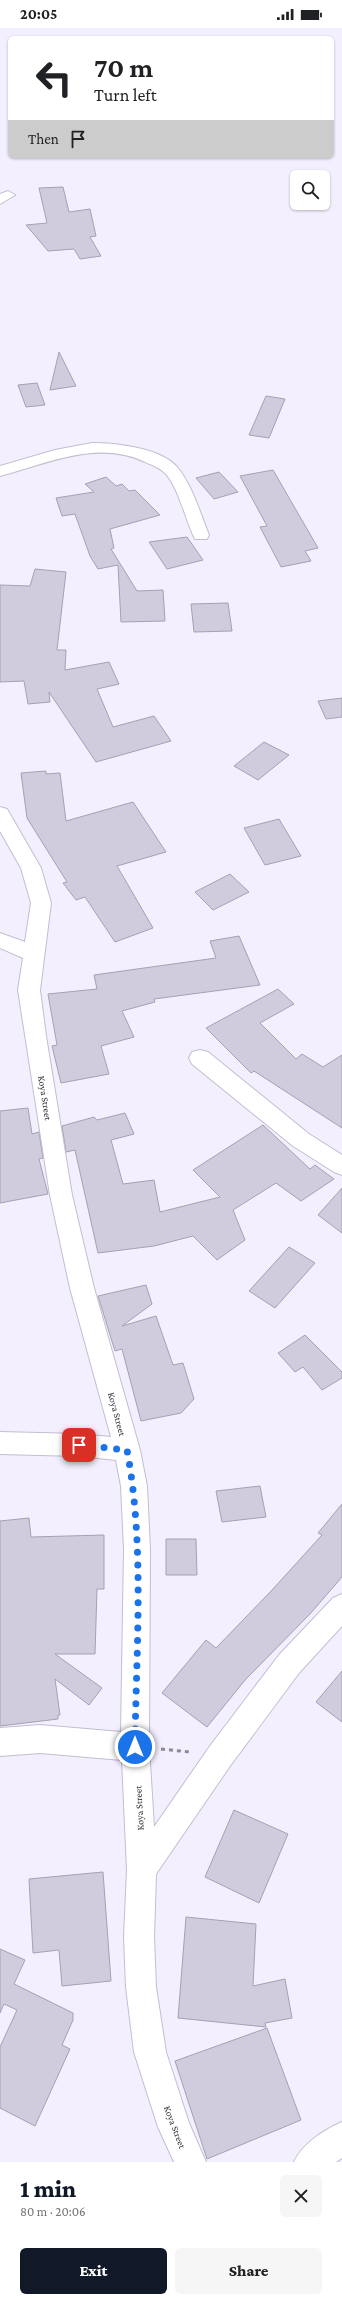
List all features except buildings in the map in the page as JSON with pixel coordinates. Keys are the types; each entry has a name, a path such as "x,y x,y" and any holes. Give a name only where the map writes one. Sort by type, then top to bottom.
{"street":[{"path":"0,471 74,450 98,446 122,448 142,454 160,462 172,471 201,535"},
{"name":"Koya Street","path":"0,814 31,868 41,903 29,990 61,1195 82,1288 127,1450 134,1486 137,1549 135,1747 142,1870 139,1936 140,1987 150,2052 174,2128 190,2162"},
{"path":"0,940 33,954"},
{"path":"200,1058 301,1140 342,1166"},
{"path":"0,1442 79,1445 127,1450"},
{"path":"142,1870 220,1756 289,1664 342,1607"},
{"path":"0,1742 40,1739 135,1747"},
{"path":"310,2162 342,2138"}],"path":[{"path":"135,1747 220,1756"}],"route":[{"path":"79,1445 127,1450 134,1486 137,1549 135,1747"}]}
